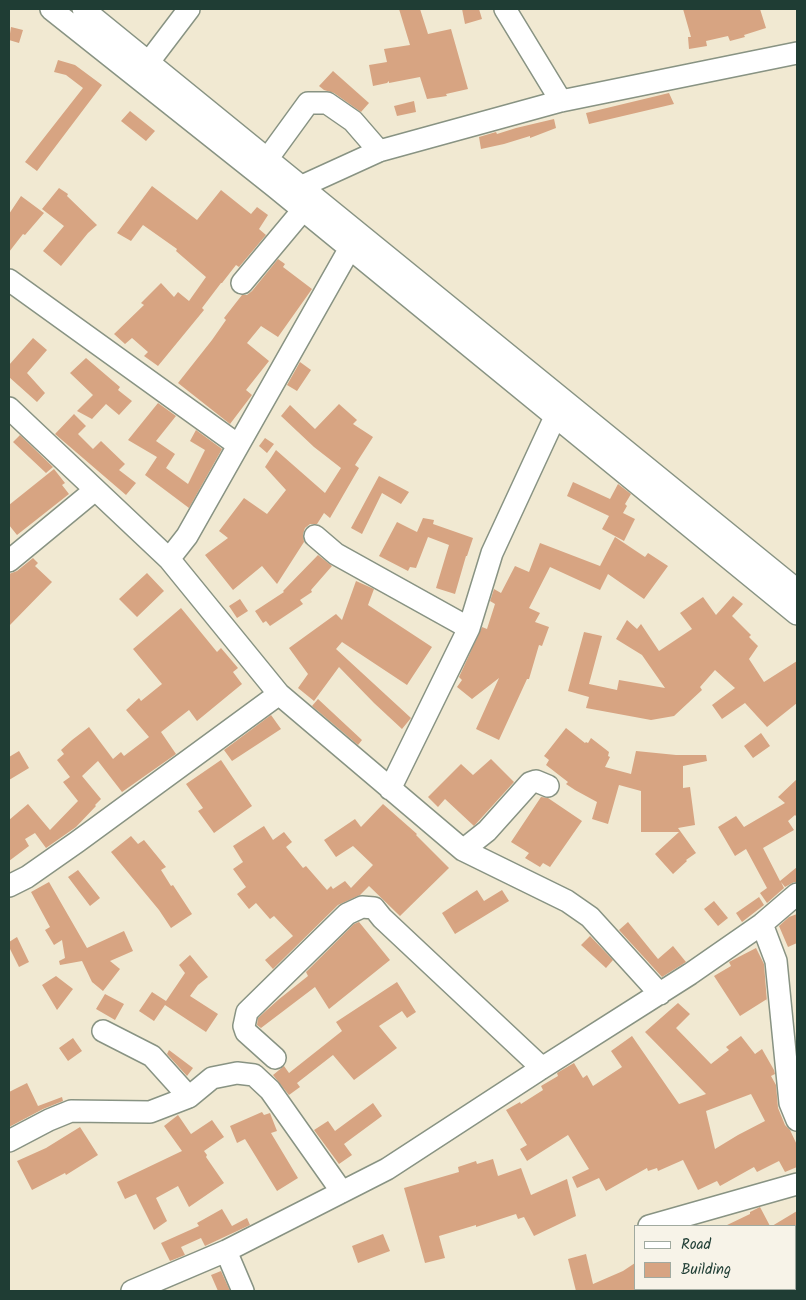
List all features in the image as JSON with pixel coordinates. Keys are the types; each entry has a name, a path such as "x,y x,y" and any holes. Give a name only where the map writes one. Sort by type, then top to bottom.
{"street":[{"path":"51,9 350,248 797,614"},
{"path":"83,9 797,590"},
{"path":"148,63 189,9"},
{"path":"504,9 560,101"},
{"path":"300,187 379,151 560,101 797,53"},
{"path":"268,158 308,103 327,103 353,121 379,151"},
{"path":"242,283 303,210"},
{"path":"169,559 186,536 350,248"},
{"path":"9,280 238,445"},
{"path":"9,408 169,559 279,694 463,850 567,901 590,917 660,994"},
{"path":"390,789 468,628 492,553 555,417"},
{"path":"9,561 95,490"},
{"path":"315,536 336,554 468,628"},
{"path":"9,886 27,877 77,842 279,694"},
{"path":"463,850 487,831 530,783 536,781 548,786"},
{"path":"132,1291 226,1251 387,1169 660,994 762,924 797,894"},
{"path":"275,1058 246,1032 244,1026 247,1012 347,914 362,907 374,908 382,918 542,1068"},
{"path":"762,924 776,961 790,1103 797,1120"},
{"path":"103,1031 152,1056 189,1097"},
{"path":"9,1141 71,1111 150,1112 189,1097 212,1078 237,1073 254,1075 270,1090 342,1192"},
{"path":"653,1225 797,1184"},
{"path":"226,1251 243,1291"}],"building":[{"path":"399,9 420,9 428,34 451,29 468,89 446,94 447,96 427,99 420,77 389,83 389,81 373,86 369,65 387,62 384,49 410,45"},
{"path":"462,9 479,9 482,19 465,24"},
{"path":"683,9 760,9 766,28 730,41 728,36 706,41 707,46 689,49 688,37 691,37"},
{"path":"11,27 23,30 19,43 9,40"},
{"path":"58,60 75,65 102,85 37,171 25,162 83,88 66,75 54,72"},
{"path":"333,71 369,103 361,112 334,93 324,90 319,86"},
{"path":"669,93 674,104 589,124 586,113"},
{"path":"414,101 416,112 397,116 394,106"},
{"path":"130,111 155,131 146,141 121,121"},
{"path":"554,119 556,128 530,138 530,136 481,149 479,137"},
{"path":"152,186 197,220 221,190 251,214 257,207 268,215 259,229 266,235 239,267 236,265 221,283 202,308 204,310 158,366 144,356 148,352 132,338 125,344 114,334 144,305 141,303 161,283 174,297 178,292 189,301 206,277 176,251 177,249 143,225 131,241 117,233"},
{"path":"59,188 68,194 67,196 97,225 61,266 43,251 64,226 42,209"},
{"path":"21,196 44,213 25,235 23,234 9,252 9,214"},
{"path":"278,259 285,264 283,267 312,289 278,337 261,326 247,343 269,361 246,390 252,395 230,424 178,383 212,340 226,320 224,318 242,295 247,295 252,291"},
{"path":"33,338 47,350 27,373 45,393 37,402 9,377 9,365"},
{"path":"86,358 120,387 118,390 132,401 119,415 106,404 92,419 77,411 93,395 70,373"},
{"path":"300,362 311,370 297,391 287,385"},
{"path":"158,403 176,416 156,441 175,454 166,468 188,484 205,450 190,441 196,430 222,449 189,508 145,475 157,457 128,440"},
{"path":"339,404 357,420 353,424 373,437 355,465 359,468 330,518 324,513 317,524 310,524 305,528 303,534 304,542 277,584 262,566 233,590 205,555 228,538 219,531 244,498 267,514 286,490 265,467 276,450 325,493 341,468 314,447 281,416 290,405 315,429"},
{"path":"74,414 86,426 78,434 93,449 101,441 125,464 119,470 136,483 126,495 55,434"},
{"path":"20,435 53,467 46,473 13,442"},
{"path":"265,438 274,444 267,453 259,446"},
{"path":"54,469 65,483 62,485 69,494 17,535 9,525 9,505"},
{"path":"379,476 409,492 401,504 382,493 362,534 351,528"},
{"path":"573,482 610,499 618,484 631,494 625,504 627,506 623,513 635,519 624,541 602,529 609,516 567,496"},
{"path":"423,518 434,520 433,524 473,538 455,594 436,588 449,545 428,537 416,568 410,567 408,571 379,556 397,522 417,532"},
{"path":"615,537 645,557 648,553 668,566 644,599 608,574 600,590 550,567 529,608 540,613 535,622 549,627 542,646 539,645 529,679 527,679 499,740 476,729 499,678 472,699 457,687 462,680 459,677 482,627 487,629 495,604 490,601 494,589 501,593 515,566 529,572 540,543 600,566"},
{"path":"318,555 332,566 311,590 312,592 300,600 303,604 270,626 266,621 263,623 255,611 284,592"},
{"path":"33,558 38,563 35,566 52,582 9,626 9,574 17,571"},
{"path":"147,573 164,591 137,617 119,599"},
{"path":"356,581 374,589 368,605 432,647 407,685 342,642 336,649 411,718 402,729 339,667 314,701 298,688 308,674 289,648 336,614 342,620"},
{"path":"733,596 743,604 732,616 751,635 749,637 758,646 749,659 764,682 797,661 797,703 767,727 745,703 722,719 712,705 735,688 715,670 700,687 702,690 674,716 651,720 586,708 589,697 568,691 584,632 602,636 589,684 617,690 619,680 665,688 642,655 616,639 627,620 637,629 641,624 659,651 692,629 680,613 703,597 716,615"},
{"path":"240,599 248,611 237,618 229,606"},
{"path":"181,608 217,652 221,648 238,668 233,672 242,684 197,721 189,710 161,732 176,754 122,792 98,761 82,776 101,799 96,806 76,827 46,848 35,833 25,839 29,846 9,861 9,820 28,804 50,830 78,801 63,782 70,777 57,760 64,754 61,750 72,740 89,727 113,759 121,752 124,756 149,737 126,710 139,698 141,701 162,684 133,649"},
{"path":"318,699 362,740 358,745 312,706"},
{"path":"271,715 281,729 232,761 224,750"},
{"path":"566,728 585,743 588,743 591,738 609,752 608,756 610,757 605,767 631,774 636,751 676,755 706,755 707,761 683,766 683,788 690,787 695,825 678,828 696,853 686,860 673,874 655,854 679,832 641,832 641,791 619,785 608,824 592,819 597,802 566,784 568,782 546,765 549,760 544,756"},
{"path":"761,733 770,746 753,758 744,746"},
{"path":"19,751 29,768 9,780 9,757"},
{"path":"491,759 514,782 474,826 445,799 438,807 428,797 461,764 473,775"},
{"path":"221,760 252,806 214,833 198,811 203,808 186,784"},
{"path":"797,779 797,817 795,815 788,821 794,830 763,848 780,881 797,867 797,882 785,887 781,882 784,888 767,903 760,893 767,888 746,849 735,856 718,827 736,816 744,827 785,803 778,797"},
{"path":"541,797 548,798 582,821 550,867 543,863 540,867 525,858 529,853 511,842"},
{"path":"383,804 417,834 449,868 400,916 369,886 360,895 338,905 273,969 265,960 293,936 274,916 270,919 256,903 249,909 237,894 246,887 233,869 243,862 233,846 264,826 273,840 284,832 292,842 286,847 303,868 306,866 327,890 331,886 333,889 345,881 351,888 373,865 353,846 336,857 324,840 355,819 361,827"},
{"path":"131,836 138,844 144,840 166,867 161,870 192,914 171,928 159,910 111,852"},
{"path":"78,870 100,898 90,906 68,877"},
{"path":"49,882 87,948 124,931 133,951 110,961 120,969 103,991 92,982 82,961 60,965 59,961 65,958 62,940 54,945 45,930 50,927 31,892"},
{"path":"477,890 484,901 502,890 509,901 455,934 442,913"},
{"path":"759,897 764,905 742,922 736,913"},
{"path":"714,901 728,918 718,926 704,909"},
{"path":"797,914 797,943 788,947 779,926 789,917"},
{"path":"359,922 390,960 329,1009 315,987 261,1028 257,1025 258,1018 308,976 306,972 354,924"},
{"path":"628,922 658,959 673,946 686,962 662,977 619,930"},
{"path":"590,936 613,960 606,968 581,945"},
{"path":"17,937 29,962 19,967 9,947 9,942"},
{"path":"756,948 764,964 767,999 740,1016 714,976 731,966 729,962"},
{"path":"190,955 208,977 198,985 190,996 218,1014 206,1032 165,1005 154,1021 139,1011 152,992 166,1001 185,973 179,965"},
{"path":"56,976 73,989 57,1010 42,985"},
{"path":"397,982 416,1012 407,1018 402,1011 379,1026 397,1048 354,1080 333,1055 297,1083 300,1087 289,1095 273,1075 284,1066 289,1073 342,1031 336,1022"},
{"path":"105,994 124,1004 115,1020 96,1009"},
{"path":"678,1003 690,1014 676,1028 711,1064 729,1050 726,1047 741,1036 755,1054 762,1049 774,1070 775,1074 771,1076 776,1085 778,1108 785,1125 790,1130 797,1145 797,1167 785,1172 779,1161 757,1172 754,1167 720,1186 717,1181 698,1190 683,1160 658,1171 657,1168 648,1171 647,1168 606,1191 599,1178 577,1188 572,1177 589,1169 568,1135 527,1161 520,1149 527,1145 506,1110 520,1102 521,1104 543,1090 541,1086 558,1076 557,1073 574,1063 583,1078 587,1075 593,1086 622,1067 611,1051 632,1036 679,1104 706,1094 645,1032","holes":["751,1094 765,1121 715,1149 706,1111"]},
{"path":"73,1038 82,1051 68,1061 59,1048"},
{"path":"169,1050 193,1068 187,1076 167,1054"},
{"path":"27,1083 38,1106 62,1097 63,1101 9,1127 9,1092"},
{"path":"373,1103 382,1116 344,1144 352,1155 339,1164 314,1130 328,1121 335,1131"},
{"path":"262,1112 264,1115 270,1113 277,1131 271,1133 298,1178 277,1191 245,1139 237,1143 230,1126"},
{"path":"178,1115 191,1134 212,1120 224,1137 204,1151 224,1183 189,1207 178,1186 156,1198 167,1221 154,1230 136,1194 125,1199 117,1182 182,1151 164,1126"},
{"path":"80,1127 98,1155 66,1175 65,1173 32,1190 17,1161 46,1148"},
{"path":"493,1159 498,1176 521,1168 531,1195 567,1179 576,1216 534,1236 524,1217 518,1219 516,1214 476,1227 476,1225 439,1236 445,1258 425,1263 404,1188 459,1172 458,1167 476,1161 477,1164"},
{"path":"760,1207 769,1225 727,1225 750,1214 750,1212"},
{"path":"222,1209 232,1226 247,1218 250,1225 205,1246 201,1238 181,1247 185,1255 170,1261 161,1243 199,1226 197,1223"},
{"path":"797,1211 797,1226 774,1225"},
{"path":"383,1234 390,1251 358,1263 352,1246"},
{"path":"586,1254 593,1284 623,1271 634,1264 635,1291 576,1291 568,1259"},
{"path":"221,1271 230,1291 218,1291 211,1275"}]}
